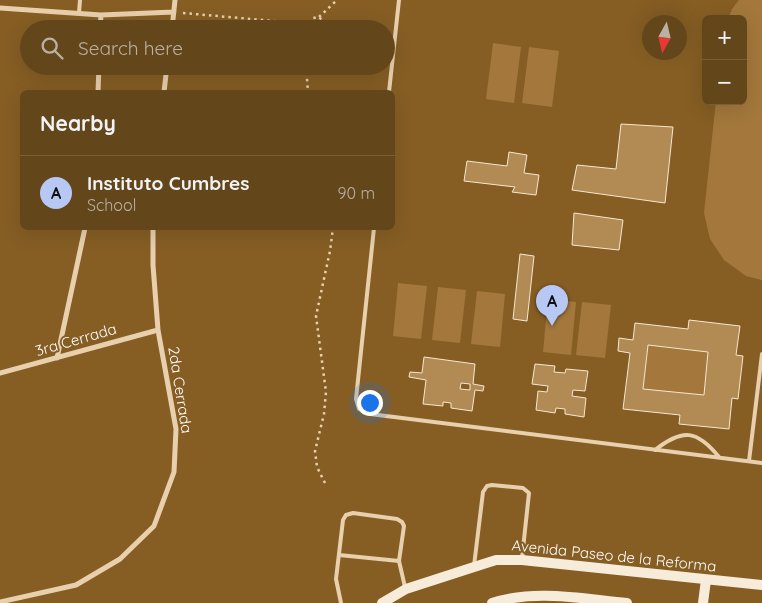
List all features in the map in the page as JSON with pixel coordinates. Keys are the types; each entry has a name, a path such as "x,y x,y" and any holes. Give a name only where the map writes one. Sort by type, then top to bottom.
{"street":[{"path":"173,20 175,0"},
{"path":"0,8 101,15 174,12"},
{"path":"101,15 101,20"},
{"path":"98,90 99,75"},
{"path":"164,90 167,75"},
{"path":"57,358 85,230"},
{"name":"2da Cerrada","path":"0,602 76,585 120,559 154,526 174,472 176,429 158,330 153,265 153,230"},
{"name":"3ra Cerrada","path":"0,373 158,330"},
{"name":"Avenida Paseo de la Reforma","path":"382,603 406,589 496,560 522,560 762,585"},
{"path":"703,603 706,580"},
{"path":"492,603 510,597 544,596 627,603"}],"lane":[{"path":"79,14 80,0"},
{"path":"395,37 399,0"},
{"path":"389,90 391,75"},
{"path":"374,230 356,398 359,409 370,414 762,463"},
{"path":"749,461 762,354"},
{"path":"655,450 673,437 683,435 696,437 707,443 719,457"},
{"path":"474,567 483,492 487,486 492,485 523,488 529,494 522,560"},
{"path":"341,603 336,579 343,520 346,515 353,514 398,519 402,522 404,526 399,561 406,589"},
{"path":"339,555 399,561"}],"path":[{"path":"310,20 319,17 338,0"},
{"path":"174,12 263,20"},
{"path":"319,17 322,20"},
{"path":"307,75 308,90"},
{"path":"325,483 317,467 315,451 324,414 326,392 316,316 333,230"}],"shaded area":[{"path":"739,0 762,0 762,280 746,276 724,260 710,239 704,213 716,105 747,105 747,15 730,15"},
{"path":"493,43 521,47 514,103 486,99"},
{"path":"529,47 559,51 552,107 522,103"},
{"path":"398,283 427,286 421,339 393,336"},
{"path":"438,287 466,290 460,343 432,340"},
{"path":"477,291 505,294 500,347 471,344"},
{"path":"548,299 576,302 571,355 543,352"},
{"path":"582,302 611,305 605,358 576,355"},
{"path":"648,345 708,352 704,395 643,389"}],"building":[{"path":"621,124 673,127 665,203 572,190 577,165 616,169"},
{"path":"509,152 527,155 524,173 539,175 536,195 512,192 515,187 464,181 467,161 507,166"},
{"path":"574,213 623,220 619,250 572,245"},
{"path":"520,254 534,256 527,321 513,319"},
{"path":"689,320 740,326 736,355 743,356 738,399 732,398 729,429 679,424 680,415 623,409 630,353 618,351 619,338 633,340 635,323 688,329","holes":["648,345 708,352 704,395 643,389"]},
{"path":"424,357 475,364 473,384 484,386 483,391 475,390 472,411 451,408 451,403 443,402 443,406 423,404 426,380 409,377 410,372 422,373","holes":["461,383 470,384 470,390 460,389"]},
{"path":"535,364 555,366 554,372 565,373 566,369 588,371 585,391 573,390 572,396 586,398 584,417 565,414 565,409 556,408 555,413 536,410 538,391 547,392 548,386 532,384"}],"place":[{"name":"Instituto Cumbres","path":"552,326"}]}
